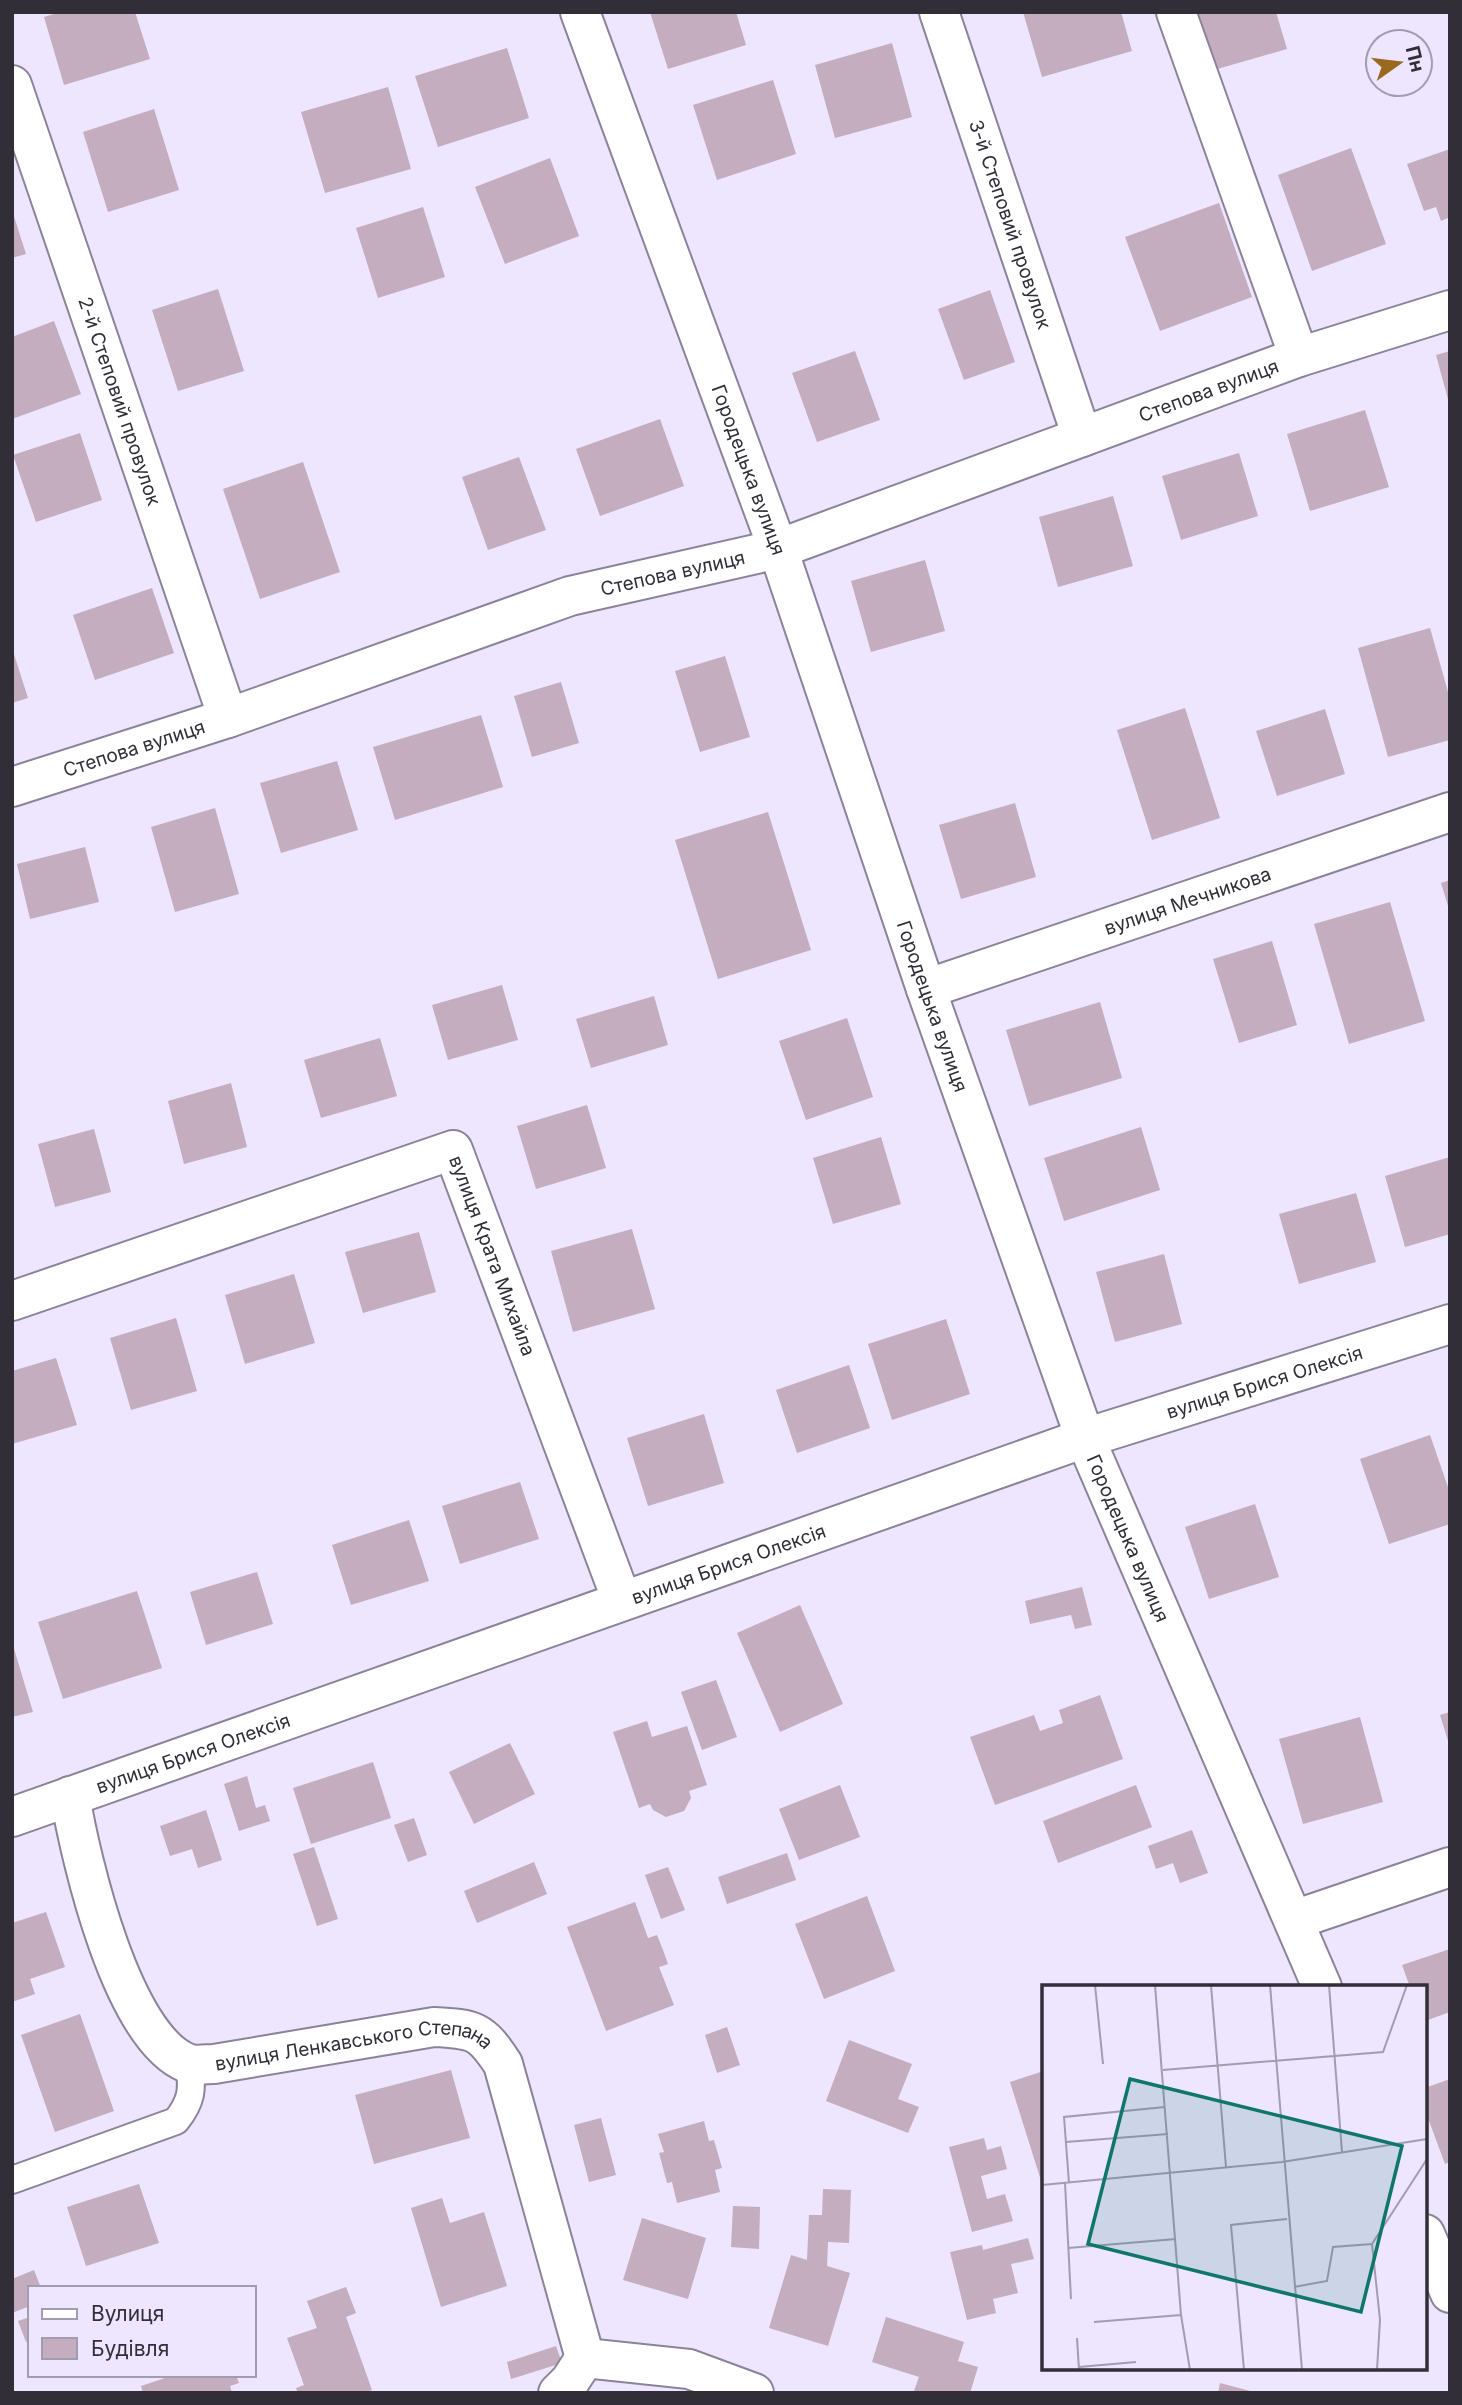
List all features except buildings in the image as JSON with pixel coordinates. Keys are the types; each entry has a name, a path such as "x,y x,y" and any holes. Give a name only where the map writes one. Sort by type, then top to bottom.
{"street":[{"name":"Городецька вулиця","path":"580,12 778,548 926,989 1085,1438 1321,1985"},
{"name":"3-й Степовий провулок","path":"939,12 1082,437"},
{"path":"1176,12 1299,357"},
{"name":"2-й Степовий провулок","path":"12,85 228,718"},
{"name":"Степова вулиця","path":"12,787 228,718 570,596 778,548 1299,357 1450,310"},
{"name":"вулиця Мечникова","path":"926,989 1450,812"},
{"name":"вулиця Крата Михайла","path":"12,1301 453,1150 622,1601"},
{"name":"вулиця Брися Олексія","path":"12,1817 1085,1438 1450,1324"},
{"name":"вулиця Ленкавського Степана","path":"70,1796 80,1857 128,1994 147,2028 167,2050 189,2064 214,2064 434,2027 465,2029 487,2040 503,2064 585,2358"},
{"path":"1294,1920 1450,1867"},
{"path":"1427,2240 1450,2293"},
{"path":"558,2393 570,2381 585,2358 689,2369 754,2393"}],"lane":[{"path":"12,2180 176,2121 188,2106 193,2091 189,2064"}]}
